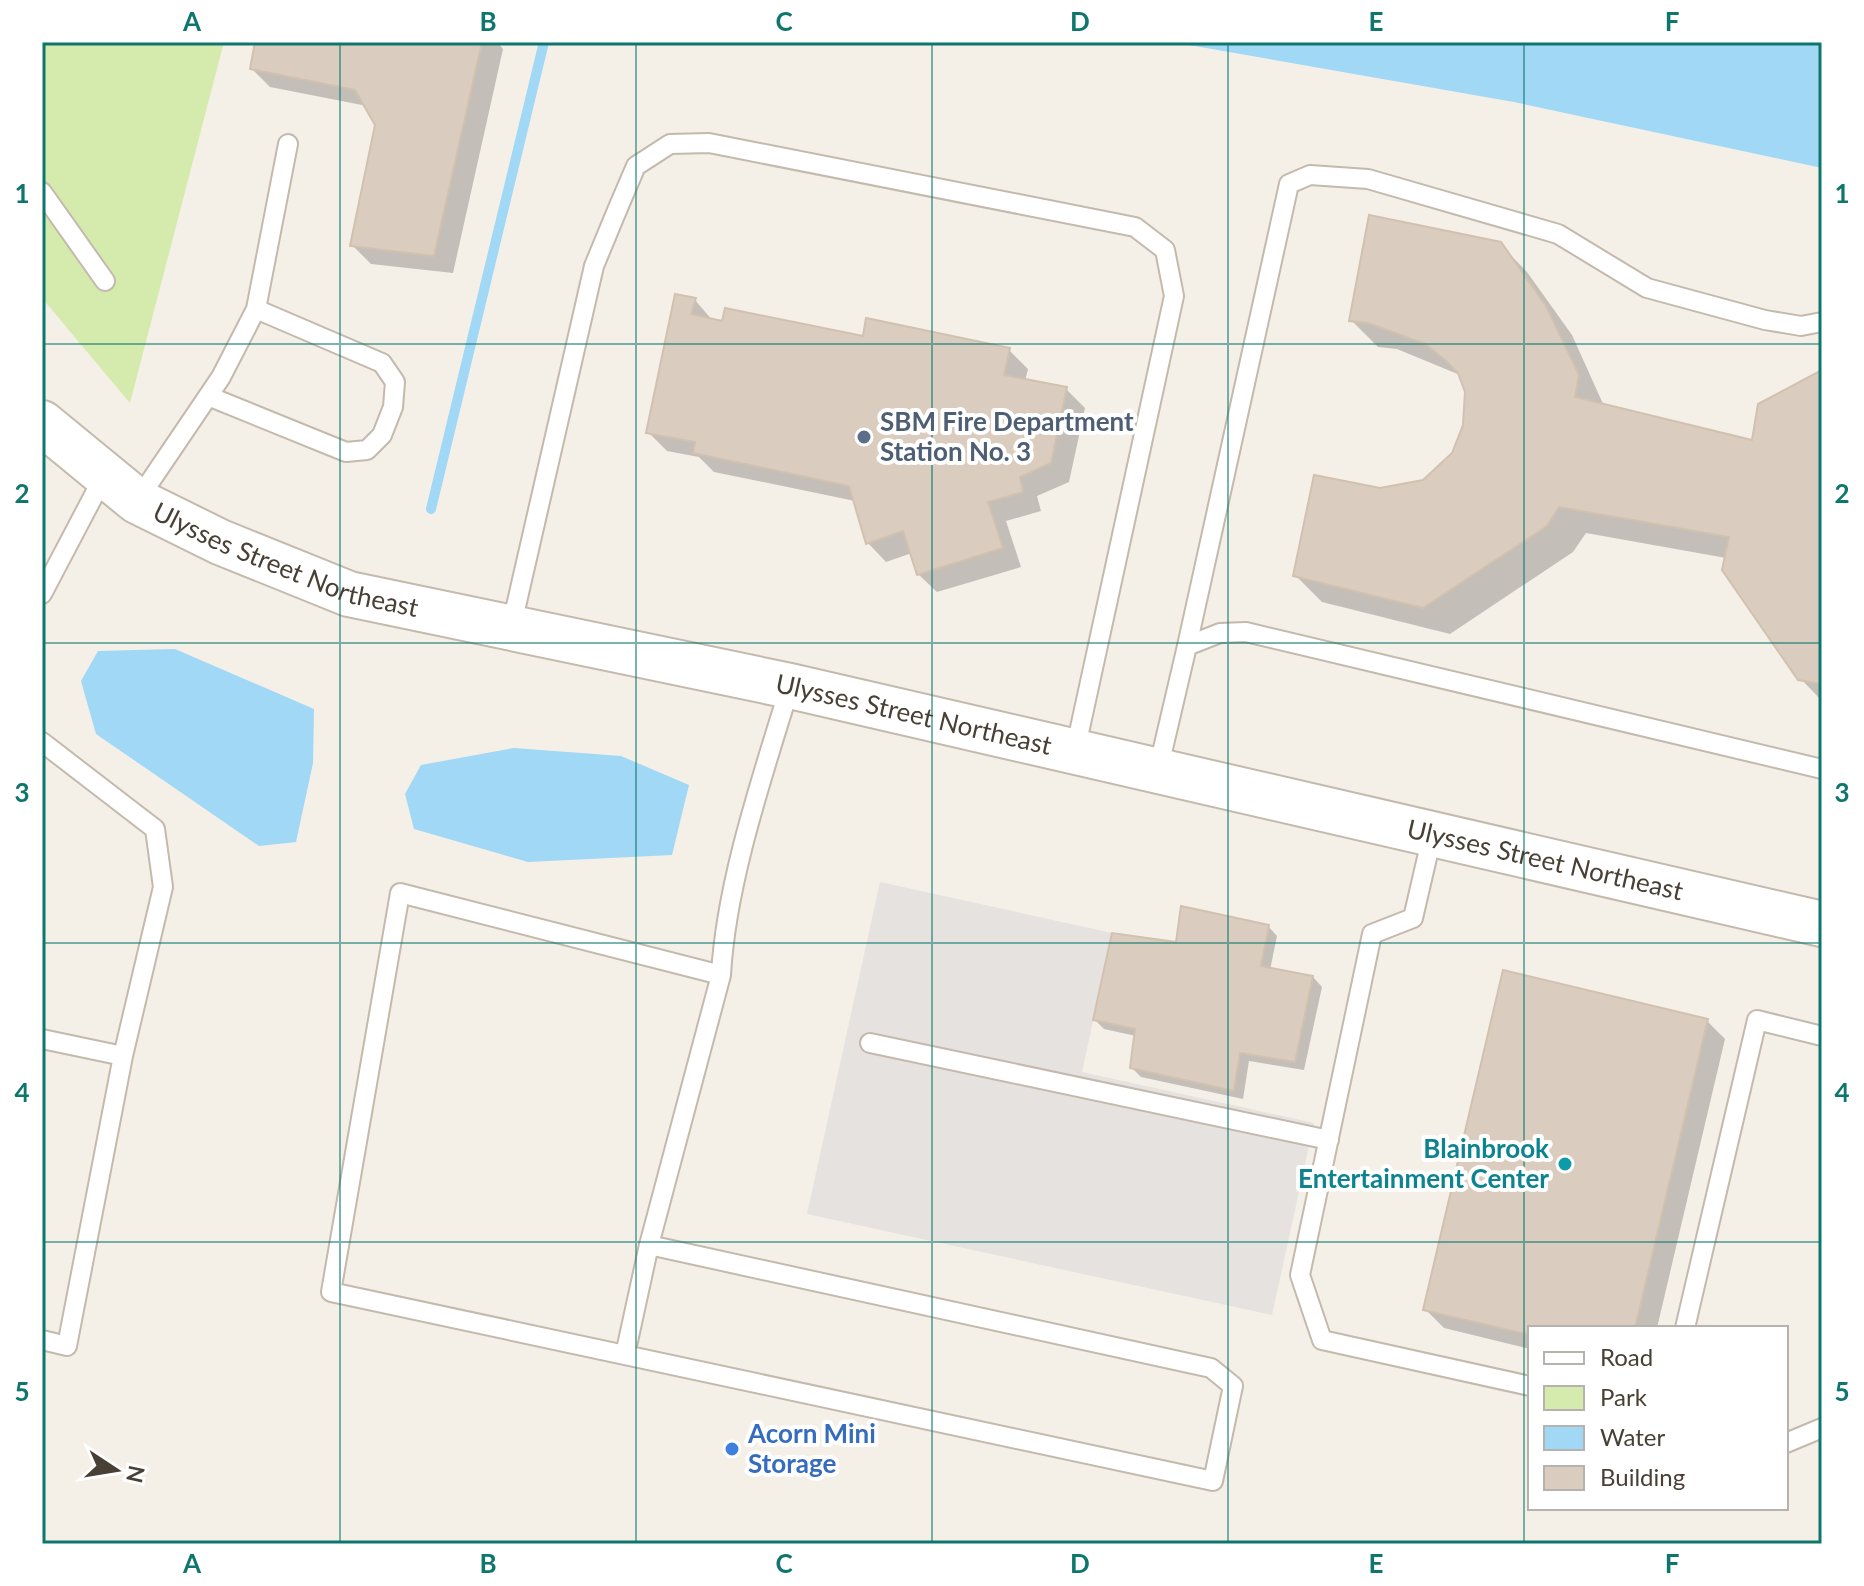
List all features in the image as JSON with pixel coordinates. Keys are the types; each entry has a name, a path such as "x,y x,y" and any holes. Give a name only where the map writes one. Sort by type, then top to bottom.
{"street":[{"name":"Ulysses Street Northeast","path":"42,423 120,488 220,542 349,594 790,686 1822,924"}],"lane":[{"path":"511,628 594,266 636,166 670,144 709,143 1135,227 1165,250 1174,296 1075,751"},
{"path":"42,594 120,488 208,396 256,309 288,144"},
{"path":"1158,770 1289,184 1310,175 1368,179 1558,234 1647,288 1765,320 1801,326 1822,322"},
{"path":"42,192 105,281"},
{"path":"208,396 346,452 367,450 382,435 393,407 395,382 382,363 256,309"},
{"path":"1187,646 1220,633 1246,632 1822,769"},
{"path":"625,1355 649,1245 721,975 723,948 753,810 790,686"},
{"path":"42,742 155,829 163,887 123,1056 67,1346 42,1340"},
{"path":"1433,832 1413,918 1372,934 1300,1275 1322,1340 1528,1386"},
{"path":"649,1245 1211,1368 1233,1386 1213,1481 331,1292 400,893 721,975"},
{"path":"1685,1326 1757,1020 1822,1036"},
{"path":"42,1039 123,1056"},
{"path":"870,1043 1329,1140"},
{"path":"1788,1442 1822,1428"}],"green space":[{"path":"42,42 224,42 130,403 42,298"}],"shaded area":[{"path":"880,882 1112,933 1082,1072 1314,1123 1272,1315 807,1214"}],"water":[{"path":"1172,42 1822,42 1822,168 1514,102"},
{"path":"175,649 314,709 313,763 296,842 259,846 96,734 81,681 98,651"},
{"path":"514,748 621,756 689,785 672,855 528,862 414,829 405,794 421,765"}],"building":[{"path":"255,42 482,42 434,256 350,246 375,125 355,90 250,69"},
{"path":"1369,215 1501,242 1546,306 1579,375 1575,397 1752,440 1758,404 1822,370 1822,684 1798,680 1722,570 1729,537 1559,507 1547,526 1423,608 1293,576 1314,475 1380,488 1423,480 1452,453 1463,425 1465,392 1458,373 1445,360 1425,344 1368,323 1349,321"},
{"name":"SBM Fire Department Station No. 3","path":"675,294 696,298 691,314 722,321 725,308 863,336 866,318 1010,348 1004,375 1067,387 1051,463 1020,477 1023,492 988,502 1003,548 917,575 903,531 866,544 849,486 693,453 695,442 646,433"},
{"path":"1181,906 1269,925 1261,966 1313,976 1295,1062 1240,1053 1234,1091 1130,1068 1135,1029 1093,1020 1112,933 1176,942"},
{"name":"Blainbrook Entertainment Center","path":"1503,970 1708,1019 1635,1326 1528,1326 1528,1335 1423,1310"}],"waterway":[{"path":"431,509 544,42"}],"place":[{"name":"SBM Fire Department Station No. 3","path":"864,437"},
{"name":"Blainbrook Entertainment Center","path":"1565,1164"},
{"name":"Acorn Mini Storage","path":"732,1449"}]}
